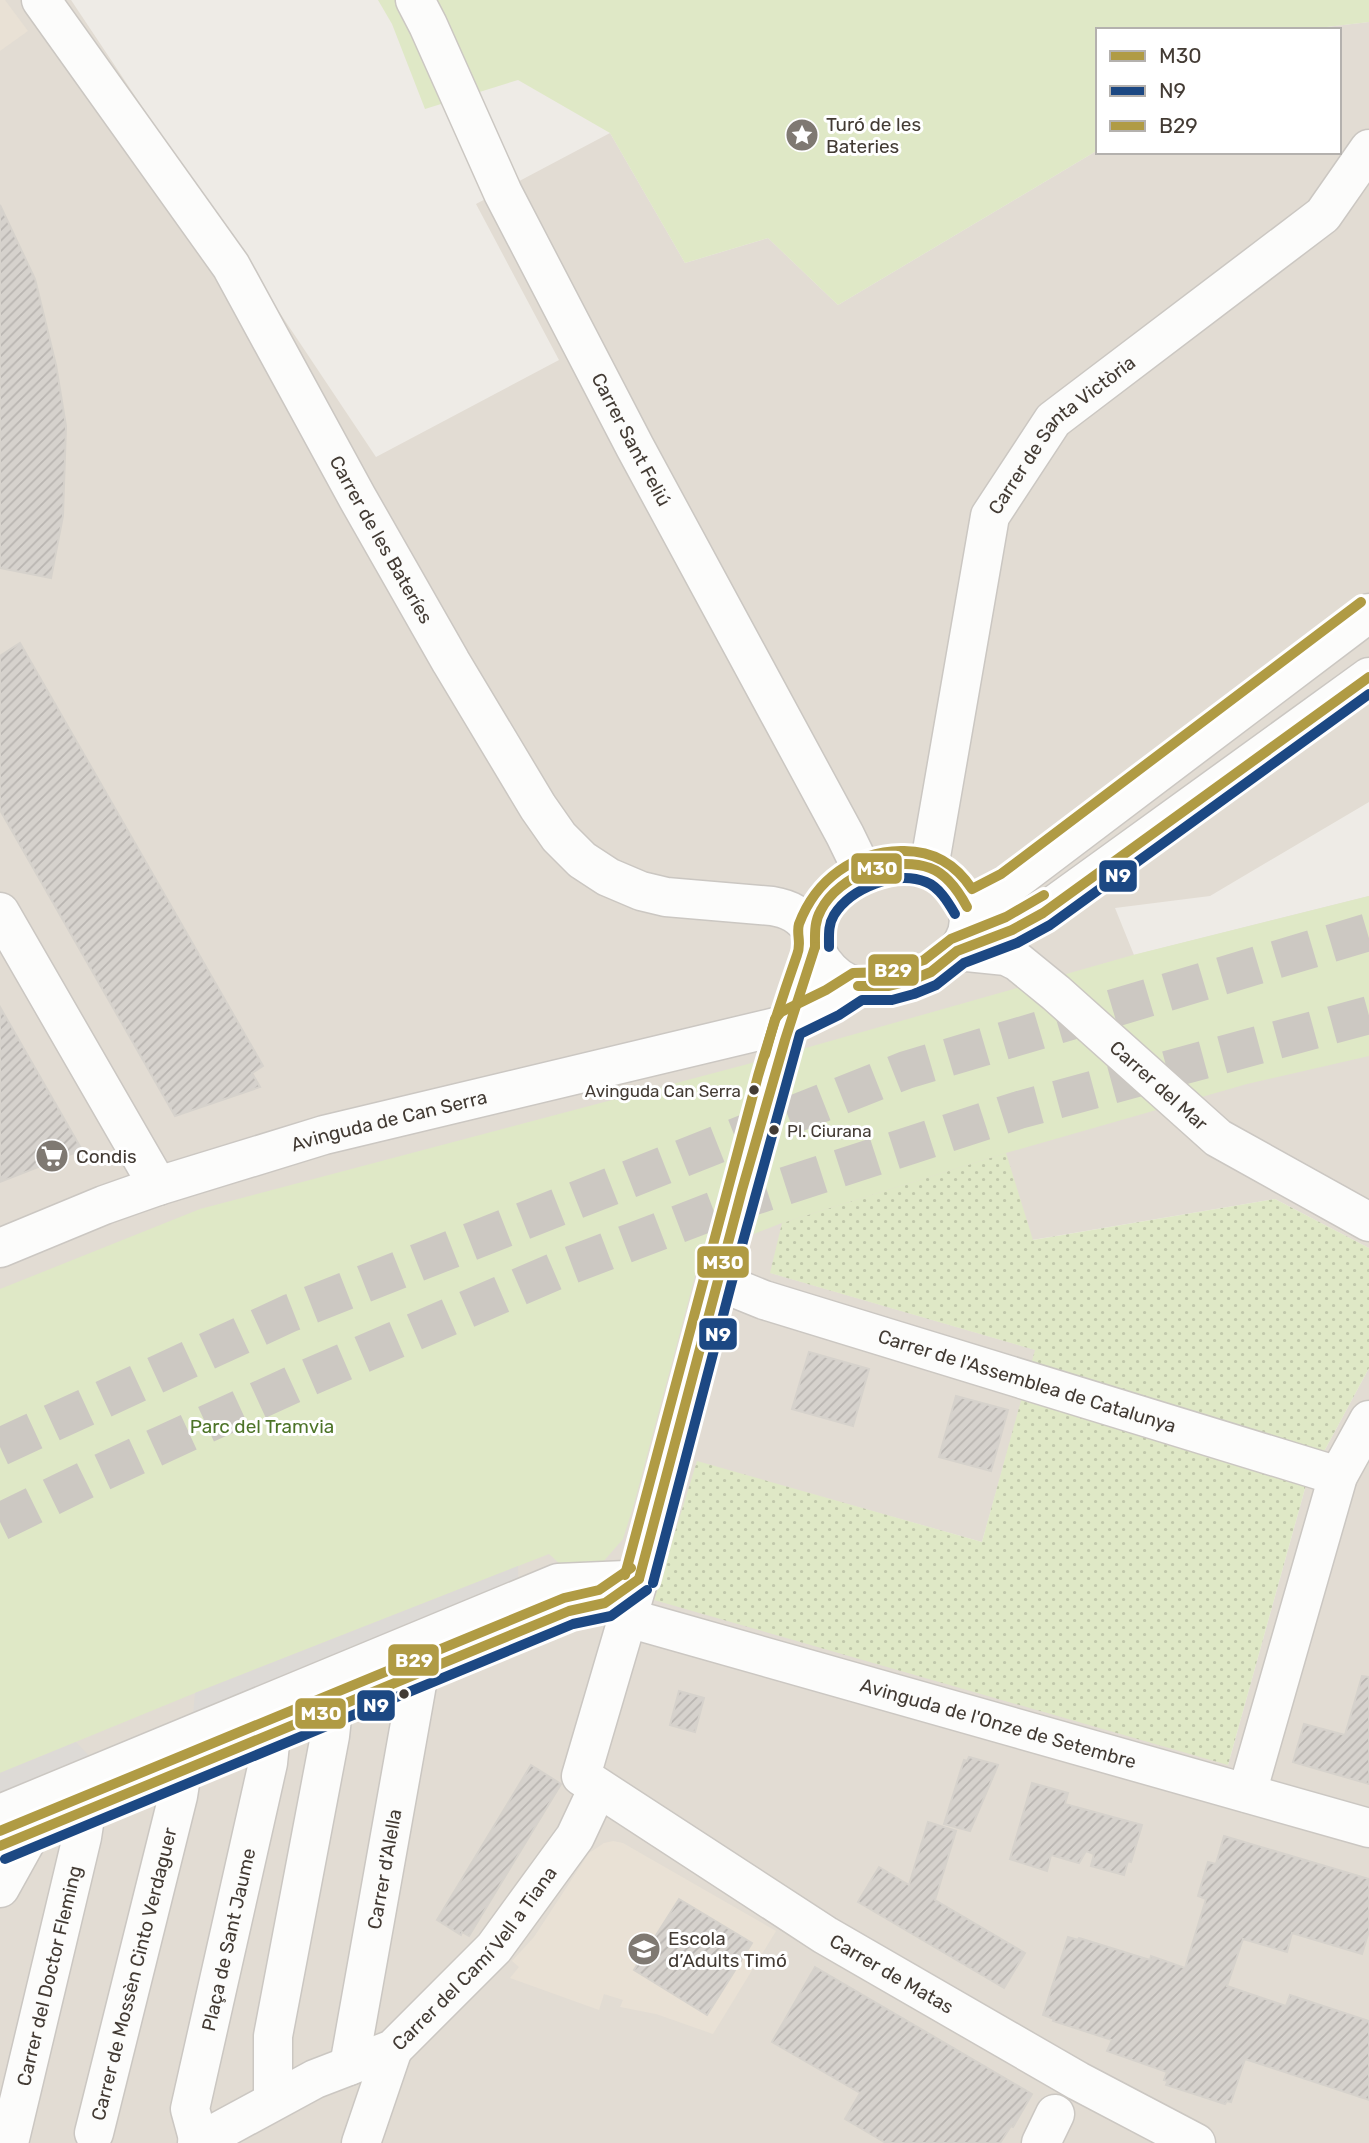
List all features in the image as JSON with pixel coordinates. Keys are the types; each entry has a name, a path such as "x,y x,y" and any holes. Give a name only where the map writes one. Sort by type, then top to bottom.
{"street":[{"name":"Carrer Sant Feliú","path":"415,0 510,205 635,447 863,872"},
{"name":"Carrer de les Bateríes","path":"45,5 231,267 451,662 559,837 582,860 608,877 641,891 666,897 788,909 800,916 813,938"},
{"name":"Carrer de Santa Victòria","path":"929,868 990,516 1053,420 1323,215 1369,149"},
{"path":"967,907 1008,886 1369,613"},
{"path":"813,938 829,970 839,978 858,986 889,986 931,972 957,951 1012,930 1044,913 1369,677"},
{"path":"598,1788 581,1776 639,1579 717,1281 820,912 847,882 863,872 886,866 929,868 942,874 967,907 970,920 967,935 957,951"},
{"path":"0,912 158,1186"},
{"name":"Carrer del Mar","path":"957,951 1006,956 1018,962 1218,1138 1369,1222"},
{"name":"Avinguda de Can Serra","path":"0,1248 158,1186 324,1135 788,1024 833,1002 858,986"},
{"name":"Carrer de l'Assemblea de Catalunya","path":"717,1281 764,1300 1338,1476"},
{"path":"1247,1793 1338,1476 1369,1419"},
{"path":"10,1831 86,1811 569,1611 605,1603 639,1579"},
{"path":"10,1831 558,1583 639,1579"},
{"name":"Avinguda de l'Onze de Setembre","path":"628,1618 1369,1828"},
{"name":"Carrer d'Alella","path":"349,2067 419,1673"},
{"path":"273,2101 273,2036 330,1736 332,1709"},
{"name":"Plaça de Sant Jaume","path":"198,2142 190,2109 268,1763 271,1734"},
{"name":"Carrer de Mossèn Cinto Verdaguer","path":"94,2133 182,1771"},
{"name":"Carrer del Camí Vell a Tiana","path":"198,2142 314,2080 393,2049 494,1948 575,1837 598,1788"},
{"name":"Carrer de Matas","path":"598,1788 825,1935 1078,2081 1196,2143"},
{"name":"Carrer del Doctor Fleming","path":"9,2143 86,1811"},
{"path":"0,1888 10,1831"},
{"path":"361,2143 393,2049"}],"shaded area":[{"path":"0,0 71,0 376,457 559,360 476,204 610,133 685,263 768,238 838,305 1096,151 1096,154 1341,154 1341,28 1318,28 1369,22 1369,802 1210,896 1115,908 1134,955 1369,896 1369,1248 1275,1199 1032,1240 771,1273 1036,1350 982,1542 697,1462 1228,1765 1306,1485 1369,1368 1369,2143 0,2143"},
{"path":"0,0 5,0 28,31 0,51"},
{"path":"518,1566 519,1599 191,1735 195,1693"},
{"path":"76,1742 103,1771 0,1814 0,1773"},
{"name":"Escola d’Adults Timó","path":"604,1843 623,1843 776,1931 713,2034 656,2014 620,2007 623,2000 604,1994 599,2010 510,1978 519,1967 512,1961 534,1937 589,1853"}],"green space":[{"path":"378,0 1369,0 1369,22 1318,28 1096,28 1096,151 838,305 768,238 685,263 610,133 518,80 425,109 392,24"},
{"name":"Parc del Tramvia","path":"1369,896 1369,1056 1247,1084 1006,1153 782,1223 701,1254 623,1539 602,1563 571,1574 549,1554 0,1773 0,1289 200,1209 767,1059 1133,955"},
{"path":"1006,1153 1033,1240 1275,1199 1369,1248 1369,1368 1306,1485 1228,1765 654,1600 697,1461 982,1542 1035,1350 770,1273 782,1223"}],"building":[{"path":"0,205 35,279 56,365 66,426 63,516 51,578 0,568"},
{"path":"20,643 263,1066 252,1073 260,1087 175,1116 0,810 0,656"},
{"path":"0,1007 82,1150 0,1182"},
{"path":"809,1352 869,1369 853,1426 792,1409"},
{"path":"956,1396 1008,1410 991,1471 939,1457"},
{"path":"1362,1676 1369,1677 1369,1784 1293,1762 1304,1724 1345,1735"},
{"path":"679,1691 704,1698 695,1732 670,1725"},
{"path":"969,1757 998,1765 970,1831 944,1824 964,1760 967,1761"},
{"path":"531,1765 561,1784 469,1936 462,1932 461,1935 437,1920"},
{"path":"1032,1783 1068,1793 1065,1804 1142,1825 1131,1862 1128,1861 1124,1875 1091,1866 1094,1854 1086,1851 1079,1863 1051,1855 1047,1871 1010,1859"},
{"path":"928,1822 956,1831 935,1900 1025,1953 1004,1988 858,1902 879,1867 909,1885"},
{"path":"1224,1836 1369,1879 1369,1931 1362,1954 1292,1933 1287,1952 1243,1939 1227,1986 1286,2006 1290,1995 1369,2021 1369,2100 1245,2059 1231,2102 1227,2101 1225,2104 1166,2085 1168,2081 1164,2080 1167,2072 1107,2051 1112,2040 1053,2021 1054,2019 1043,2015 1068,1937 1150,1960 1151,1956 1185,1968 1206,1899 1198,1896 1208,1862 1216,1864"},
{"path":"679,1899 752,1943 707,2015 634,1970"},
{"path":"815,1967 1032,2094 1013,2127 1011,2126 1000,2143 886,2143 845,2119 860,2093 772,2042"}],"tunnel":[{"path":"0,1447 290,1313 906,1070 1369,932"},
{"path":"0,1522 307,1378 563,1268 739,1201 1019,1110 1369,1015"}],"transit line":[{"name":"B29","path":"625,1575 758,1076 798,951 799,924 815,894 826,881 853,863 868,856 901,851 923,853 942,860 958,872 972,889 1001,874 1361,602"},
{"name":"M30","path":"858,986 889,986 909,981 931,972 957,951 1012,930 1043,913 1369,677"},
{"name":"N9","path":"653,1583 800,1034 862,1000 892,1000 936,985 964,963 1017,943 1050,925 1369,694"},
{"name":"M30","path":"815,947 817,919 829,898 854,878 884,866 900,864 930,868 952,884 967,907"},
{"name":"N9","path":"829,947 831,923 842,905 863,890 888,880 914,879 931,884 943,895 955,914"},
{"name":"B29","path":"765,1055 775,1019 781,1012 853,973 887,972 924,960 951,939 1006,917 1044,895"},
{"name":"M30","path":"639,1579 742,1190 815,947"},
{"name":"B29","path":"0,1831 564,1598 599,1590 631,1568"},
{"name":"M30","path":"0,1846 569,1611 605,1603 639,1579"},
{"name":"N9","path":"5,1859 573,1624 611,1616 647,1590"}],"place":[{"name":"Turó de les Bateries","path":"802,135"},
{"name":"Avinguda Can Serra","path":"754,1090"},
{"name":"Pl. Ciurana","path":"774,1130"},
{"name":"Condis","path":"52,1156"},
{"name":"Escola d’Adults Timó","path":"644,1949"}]}
